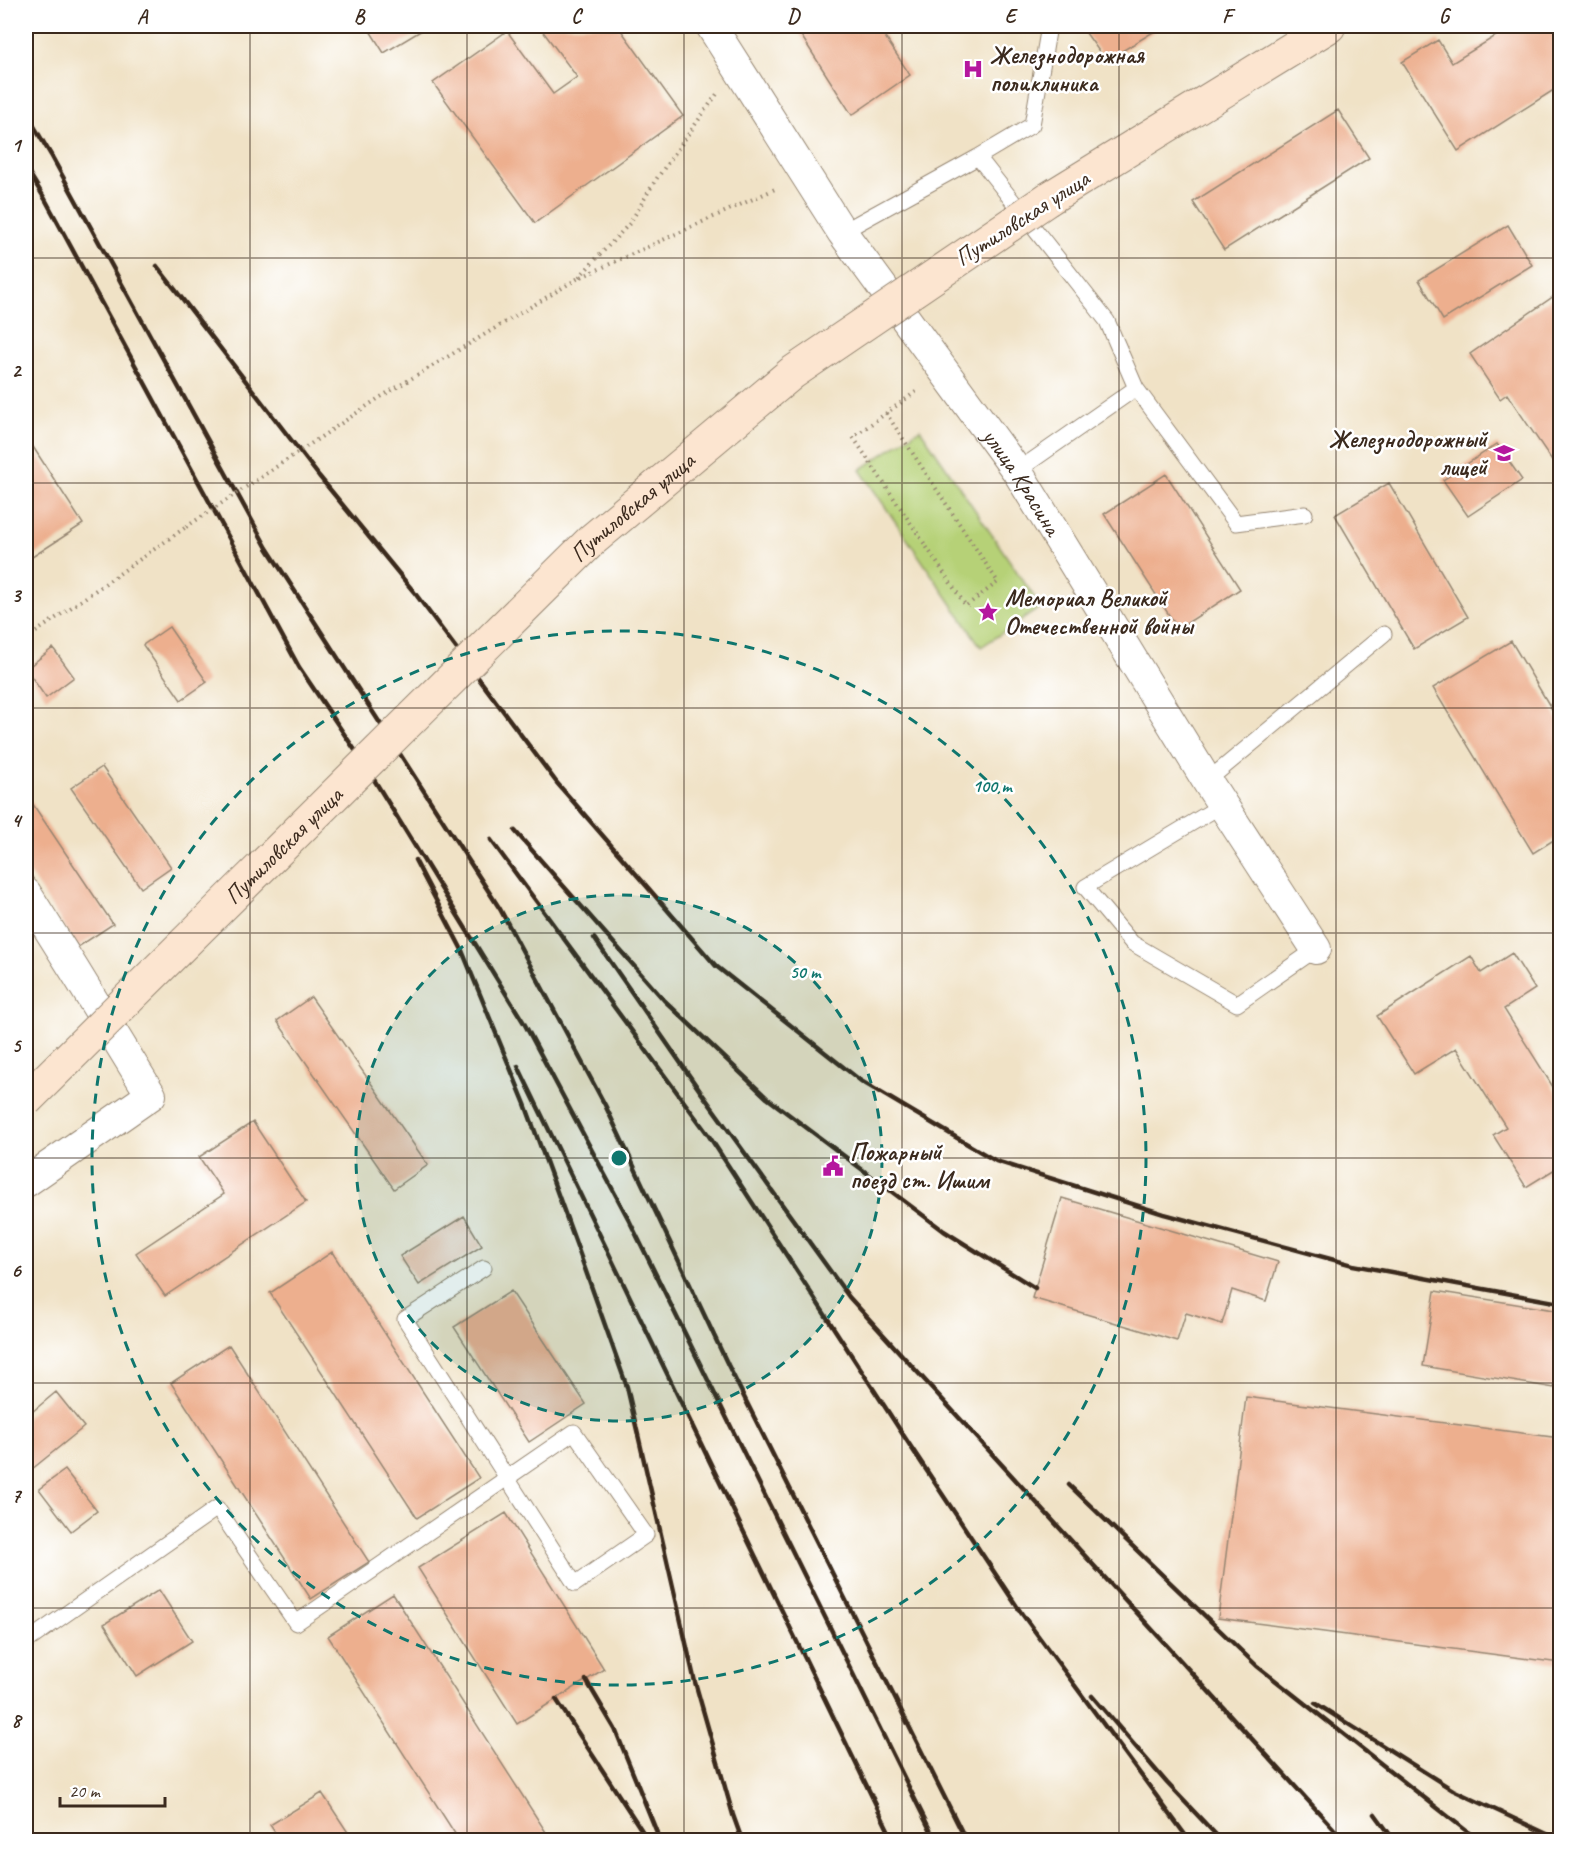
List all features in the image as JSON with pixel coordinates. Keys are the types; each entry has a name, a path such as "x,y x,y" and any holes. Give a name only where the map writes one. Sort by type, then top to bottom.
{"main road":[{"name":"Путиловская улица","path":"26,1100 592,540 792,373 1048,199 1329,26"}],"street":[{"name":"улица Красина","path":"716,33 842,232 1017,471 1214,794 1316,949"},
{"path":"26,893 151,1095 26,1182"}],"lane":[{"path":"842,232 1032,126 1049,26"},
{"path":"978,157 1107,321 1136,388 1236,523 1305,514"},
{"path":"1017,471 1136,388"},
{"path":"1316,949 1237,1004 1132,944 1085,887 1214,794 1384,634"},
{"path":"26,1642 217,1508 296,1623 507,1477 574,1432 646,1535 575,1584 507,1477 405,1319 484,1268"}],"path":[{"path":"577,279 630,223 655,181 719,91 716,33"},
{"path":"26,639 186,527 379,398 577,279 806,174"},
{"path":"886,413 998,582 966,606 853,437 886,413 944,371"}],"green space":[{"path":"920,429 1041,607 981,647 860,470"}],"building":[{"path":"367,26 429,26 384,53"},
{"path":"539,26 618,26 683,116 535,223 433,83 507,31 553,94 577,77"},
{"path":"795,26 878,26 910,75 852,115"},
{"path":"1081,26 1163,26 1106,61"},
{"path":"1512,26 1560,26 1560,86 1458,151 1402,62 1438,40 1452,63"},
{"path":"1338,110 1369,158 1224,250 1193,202"},
{"path":"1508,225 1532,265 1443,320 1419,280"},
{"path":"1560,292 1560,472 1507,394 1500,399 1470,354"},
{"path":"26,436 83,524 26,561"},
{"path":"1497,444 1522,480 1468,516 1443,480"},
{"path":"1166,474 1240,589 1178,629 1104,514"},
{"path":"1389,483 1468,617 1414,649 1335,515"},
{"path":"169,627 207,682 181,700 143,645"},
{"path":"1511,641 1560,723 1560,836 1533,853 1433,688"},
{"path":"53,648 74,677 46,698 26,669"},
{"path":"102,767 171,867 141,888 71,788"},
{"path":"26,794 113,924 78,947 26,868"},
{"path":"1512,953 1535,989 1504,1009 1560,1098 1560,1166 1526,1187 1493,1135 1506,1127 1456,1048 1414,1074 1377,1016 1471,956 1481,973"},
{"path":"311,997 428,1165 394,1189 277,1021"},
{"path":"253,1122 306,1202 165,1296 136,1253 224,1194 199,1157"},
{"path":"1062,1198 1278,1262 1266,1301 1232,1290 1222,1324 1186,1313 1177,1341 1032,1298"},
{"path":"464,1216 482,1246 419,1285 400,1256"},
{"path":"332,1252 479,1478 417,1518 270,1293"},
{"path":"511,1291 586,1404 529,1442 454,1327"},
{"path":"1435,1291 1560,1311 1560,1346 1554,1388 1423,1366"},
{"path":"229,1345 369,1562 311,1599 171,1383"},
{"path":"56,1392 84,1427 26,1474 26,1417"},
{"path":"1246,1397 1560,1438 1560,1663 1218,1618"},
{"path":"65,1470 97,1511 71,1531 39,1489"},
{"path":"506,1513 604,1669 517,1724 418,1568"},
{"path":"159,1590 192,1641 137,1676 104,1624"},
{"path":"393,1594 551,1840 459,1840 328,1636"},
{"path":"322,1793 353,1840 280,1840 270,1825"}],"railway":[{"path":"26,113 267,548 500,909 605,1105 728,1365 966,1840"},
{"path":"26,168 299,667 365,765 524,1023 629,1220 935,1840"},
{"path":"157,266 319,476 414,592 557,783 716,966 861,1081 996,1161 1164,1214 1353,1265 1560,1303"},
{"path":"515,831 664,1000 767,1098 944,1231 1035,1288"},
{"path":"491,840 707,1133 1022,1614 1189,1840"},
{"path":"415,860 461,948 525,1104 627,1387 695,1682 742,1840"},
{"path":"594,938 700,1091 849,1297 1344,1840"},
{"path":"518,1066 893,1840"},
{"path":"1069,1485 1257,1666 1478,1840"},
{"path":"586,1680 615,1729 660,1840"},
{"path":"1092,1696 1167,1783 1221,1840"},
{"path":"556,1699 648,1840"},
{"path":"1315,1703 1453,1790 1560,1840"},
{"path":"1375,1814 1394,1840"}],"place":[{"name":"Железнодорожная поликлиника","path":"973,69"},
{"name":"Железнодорожный лицей","path":"1504,453"},
{"name":"Мемориал Великой Отечественной войны","path":"988,612"},
{"name":"Пожарный поезд ст. Ишим","path":"833,1166"}]}
